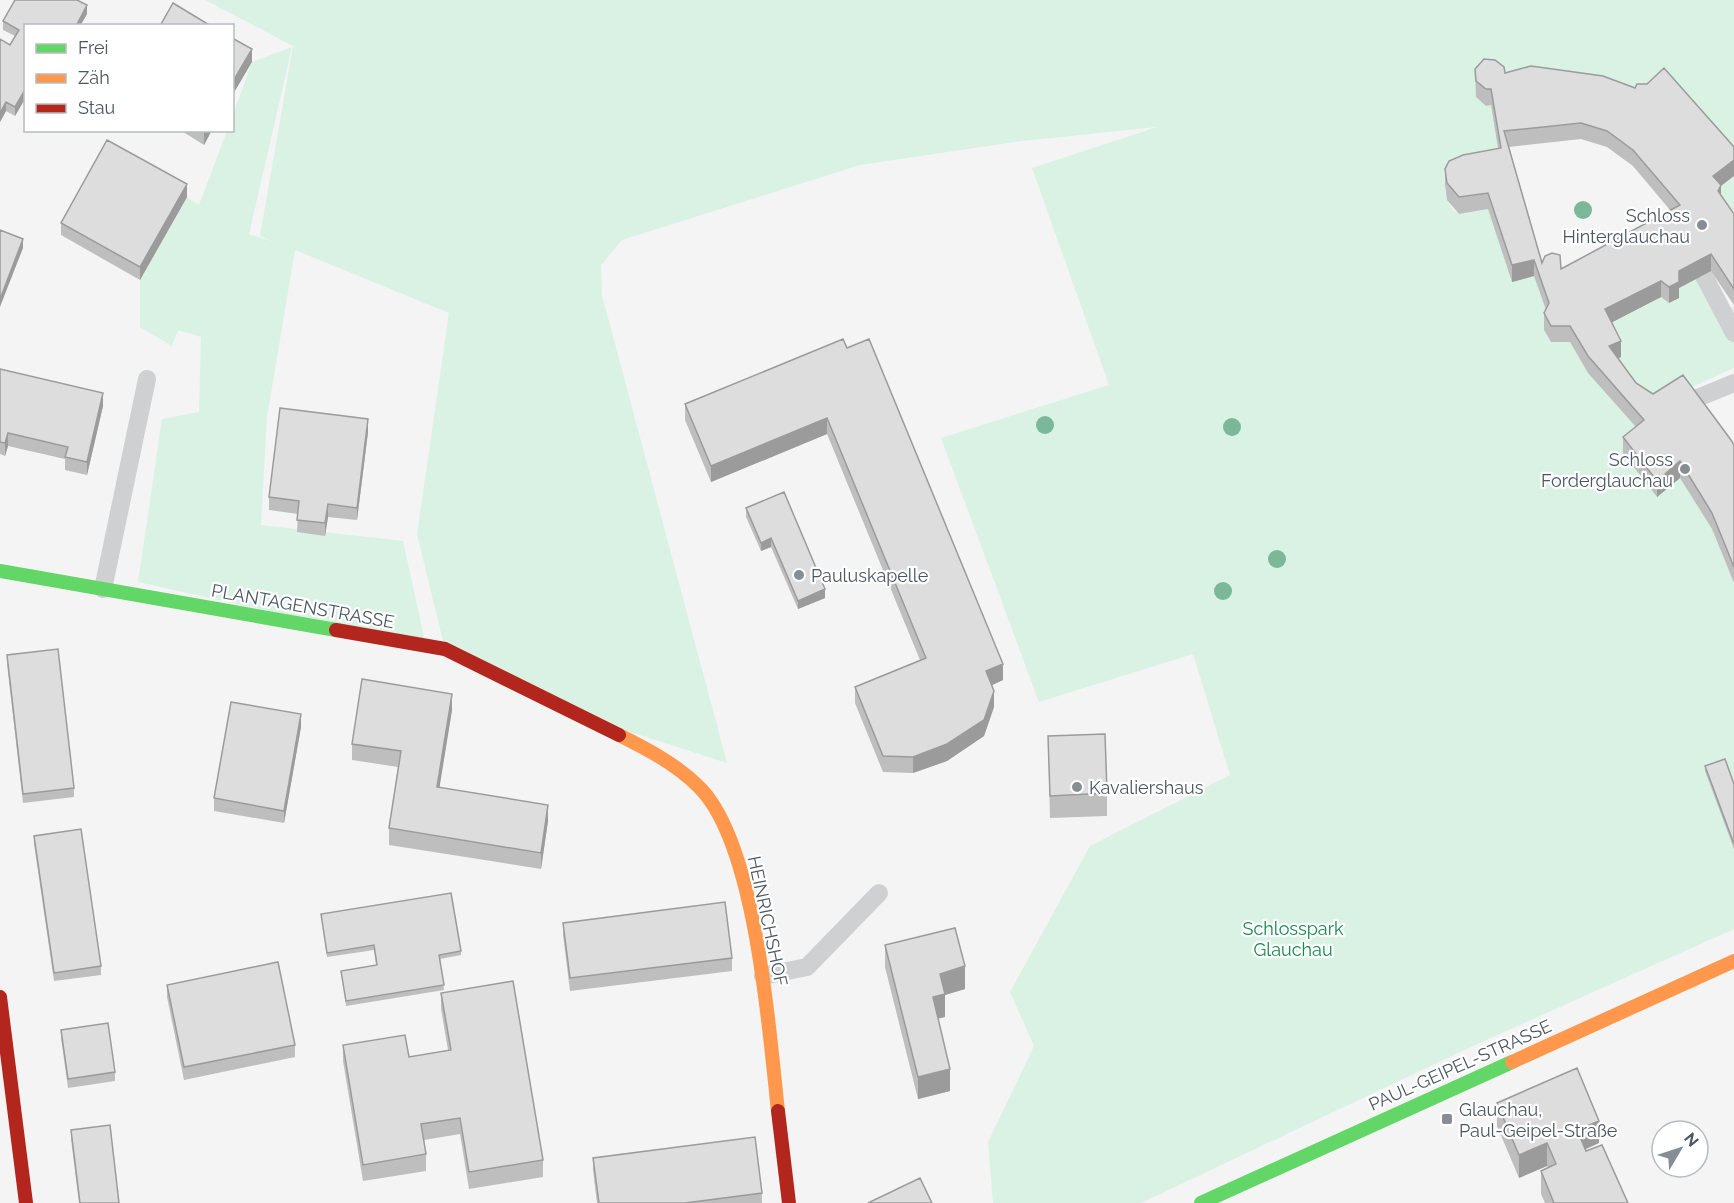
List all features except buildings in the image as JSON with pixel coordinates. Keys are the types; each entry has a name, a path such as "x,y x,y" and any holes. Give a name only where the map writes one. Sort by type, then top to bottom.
{"street":[{"name":"PLANTAGENSTRASSE","path":"0,570 445,649 587,718"},
{"name":"HEINRICHSHOF","path":"587,718 654,752 699,787 715,807 732,838 763,976 789,1203"},
{"name":"PAUL-GEIPEL-STRASSE","path":"1201,1203 1734,961"},
{"path":"0,997 26,1203"}],"lane":[{"path":"1703,274 1734,333"},
{"path":"103,589 147,378"},
{"path":"1690,401 1734,383"},
{"path":"763,976 807,967 879,893"}],"green space":[{"name":"Schlosspark Glauchau","path":"205,0 1734,0 1734,163 1491,105 1499,149 1445,185 1448,201 1459,214 1488,209 1512,281 1534,276 1549,319 1544,330 1551,342 1570,342 1588,373 1605,326 1661,297 1670,303 1679,298 1679,288 1696,279 1716,314 1734,306 1734,368 1683,391 1644,436 1656,497 1680,478 1712,529 1734,583 1734,929 1475,1045 1141,1203 993,1203 988,1142 1034,1046 1010,992 1090,846 1230,775 1193,654 1039,702 941,438 1109,385 1032,168 1157,127 1022,141 860,165 622,240 601,265 602,295 727,763 587,718 445,649 417,534 449,313 295,250 267,417 261,525 403,541 426,646 138,582 162,419 199,412 201,337 178,330 172,346 140,327 140,280 187,197 199,205 227,132 234,132 234,112 252,62 292,47 249,234 275,242 260,236 293,46"},
{"path":"1734,176 1734,230 1713,193"}],"traffic: fast":[{"path":"0,571 336,630"},
{"path":"1201,1203 1512,1062"}],"traffic: slow":[{"path":"619,735 671,764 699,787 718,814 734,850 747,893 756,940 770,1034 778,1111"},
{"path":"1512,1062 1734,961"}],"traffic: jam":[{"path":"336,630 445,649 619,735"},
{"path":"0,997 26,1203"},
{"path":"778,1111 789,1203"}],"place":[{"name":"Schloss Hinterglauchau","path":"1702,225"},
{"name":"Schloss Forderglauchau","path":"1685,469"},
{"name":"Pauluskapelle","path":"799,575"},
{"name":"Kavaliershaus","path":"1077,787"},
{"name":"Glauchau, Paul-Geipel-Straße","path":"1447,1119"}]}
